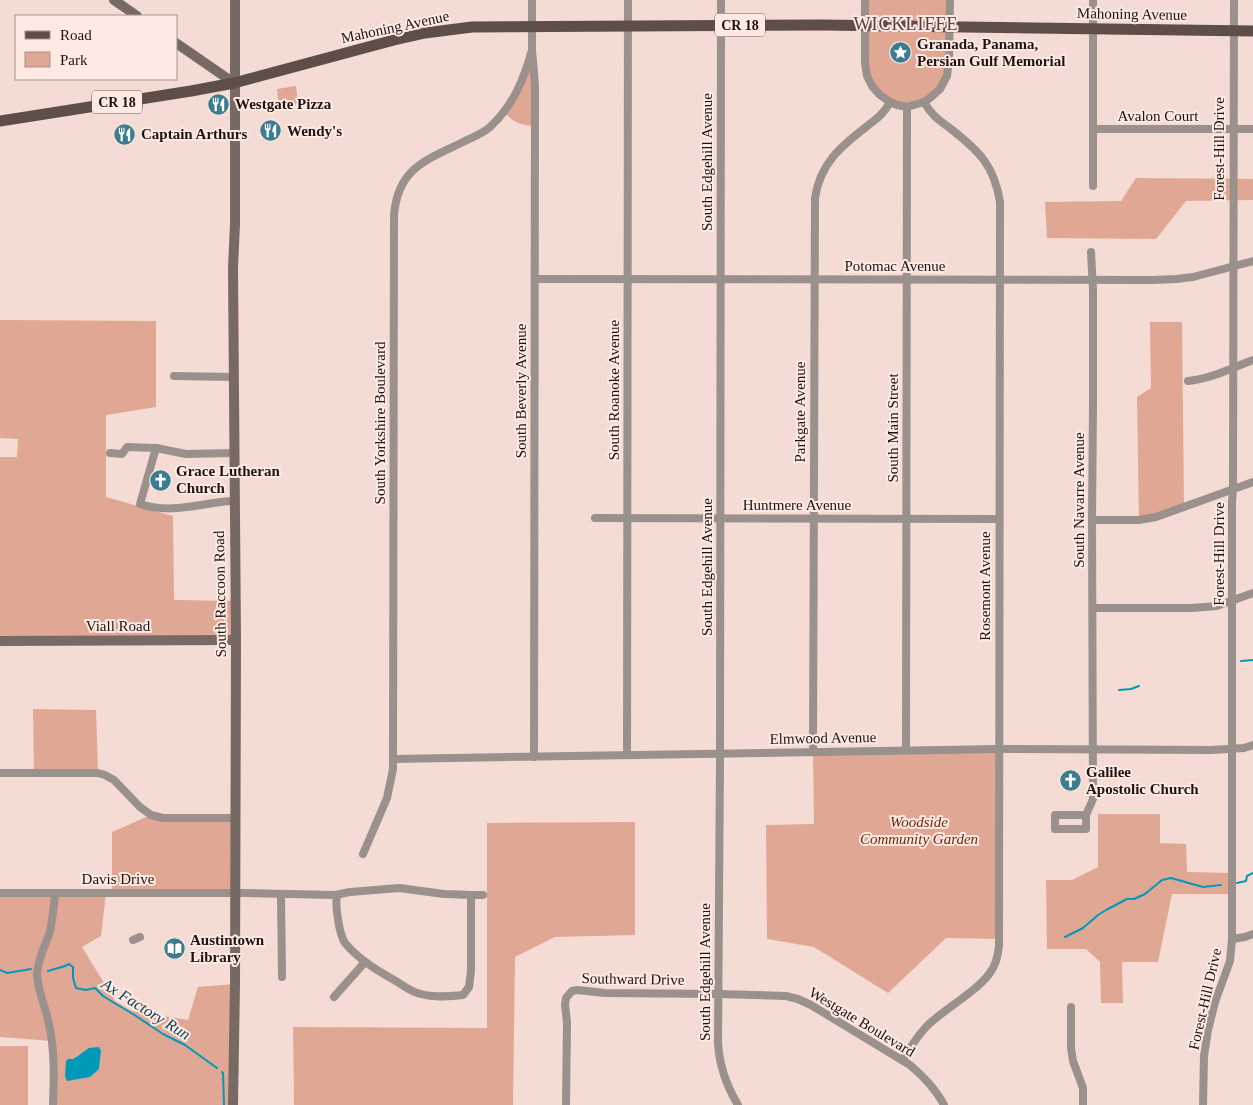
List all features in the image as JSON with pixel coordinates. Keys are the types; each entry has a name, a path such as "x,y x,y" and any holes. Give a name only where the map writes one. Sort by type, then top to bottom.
{"main road":[{"name":"Mahoning Avenue","path":"0,120 234,83 394,40 424,33 472,27 721,25 1253,30"}],"street":[{"path":"114,0 136,15"},
{"name":"South Raccoon Road","path":"233,1105 236,640 233,268 235,214 235,0"},
{"name":"South Beverly Avenue","path":"532,0 532,50 535,85 534,757"},
{"name":"South Roanoke Avenue","path":"627,755 628,0"},
{"name":"South Edgehill Avenue","path":"721,0 718,1042 725,1080 738,1105"},
{"path":"865,0 865,63 867,76 877,92 890,102 907,106 924,102 940,89 947,76 950,61 950,0"},
{"path":"1093,0 1093,186"},
{"name":"Forest-Hill Drive","path":"1203,1105 1204,1056 1208,1030 1230,961 1232,939 1232,130 1234,0"},
{"path":"178,44 234,83"},
{"name":"South Yorkshire Boulevard","path":"363,854 387,798 392,778 393,759 394,215 396,200 406,179 419,165 481,133 500,117 518,90 532,50"},
{"name":"Parkgate Avenue","path":"813,752 815,198 820,176 833,154 883,114 890,102"},
{"name":"Rosemont Avenue","path":"902,1060 927,1026 983,981 992,971 998,957 999,946 1000,202 994,178 977,151 931,113 924,102"},
{"name":"South Main Street","path":"906,750 907,106"},
{"name":"Avalon Court","path":"1093,129 1253,130"},
{"name":"South Navarre Avenue","path":"1086,816 1093,799 1093,386 1091,252"},
{"name":"Potomac Avenue","path":"535,280 1176,279 1193,277 1253,261"},
{"path":"1188,381 1199,380 1253,360"},
{"path":"174,376 234,377"},
{"path":"110,453 122,454 127,447 156,448 186,454 234,453"},
{"path":"156,448 140,504 151,508 168,509 234,501"},
{"path":"1092,520 1139,520 1156,517 1253,482"},
{"name":"Huntmere Avenue","path":"595,518 999,519"},
{"path":"1093,608 1192,608 1217,606 1253,593"},
{"name":"Viall Road","path":"0,640 236,640"},
{"name":"Elmwood Avenue","path":"393,759 906,750 1232,749 1253,746"},
{"path":"0,773 98,773 114,780 144,811 151,815 163,818 235,818"},
{"name":"Davis Drive","path":"0,893 337,894 370,889 398,888 444,894 484,895"},
{"path":"53,1105 53,1046 37,974 50,931 55,893"},
{"path":"281,894 282,976"},
{"path":"337,894 338,918 344,942 365,962 413,992 423,995 445,996 463,995 469,987 471,970 471,895"},
{"path":"1232,939 1253,934"},
{"path":"334,997 365,962"},
{"name":"Southward Drive","path":"566,1105 567,1022 565,1000 572,991 719,994"},
{"name":"Westgate Boulevard","path":"719,994 786,996 798,999 910,1065 925,1078 944,1105"},
{"path":"1071,1006 1072,1054 1083,1088 1083,1105"}],"green space":[{"path":"865,0 950,0 949,61 940,89 912,106 890,102 867,75"},
{"path":"532,50 535,126 518,123 504,112"},
{"path":"296,86 298,104 290,105 278,101 277,89"},
{"path":"1136,178 1253,179 1253,200 1186,201 1156,239 1047,238 1045,202 1121,201"},
{"path":"0,320 156,321 156,407 106,415 106,497 173,516 174,600 235,601 236,640 0,641 0,457 17,457 18,439 0,438"},
{"path":"1150,322 1182,322 1184,507 1139,520 1137,397 1151,388"},
{"path":"33,709 96,710 98,773 34,773"},
{"name":"Woodside Community Garden","path":"999,749 999,939 946,938 888,993 814,947 767,939 766,825 814,824 813,752"},
{"path":"1098,814 1160,814 1160,843 1186,844 1187,872 1232,873 1232,894 1172,894 1158,962 1122,962 1123,1003 1101,1003 1100,962 1086,949 1047,949 1046,880 1072,880 1098,867"},
{"path":"151,815 235,818 235,893 112,893 112,832"},
{"path":"635,822 635,935 555,937 515,957 513,1105 294,1105 293,1027 487,1028 487,823"},
{"path":"0,893 106,893 101,936 82,947 115,1001 132,1011 188,1020 198,987 235,984 233,1105 53,1105 52,1041 0,1037","holes":["101,1051 99,1070 68,1059 73,1059 79,1054"]},
{"path":"0,1046 28,1046 28,1105 0,1105"}],"water":[{"path":"99,1047 101,1051 99,1069 90,1077 67,1081 65,1076 66,1061 73,1059 89,1048"}],"waterway":[{"path":"1241,661 1253,660"},
{"path":"1119,690 1139,686"},
{"path":"1237,883 1246,881 1247,876 1253,873"},
{"path":"1065,937 1083,928 1106,910 1127,899 1134,899 1145,894 1162,880 1171,878 1203,887 1221,885"},
{"name":"Ax Factory Run","path":"48,971 69,964 73,967 73,978 76,988 86,990 95,988 103,996 163,1034 185,1045 217,1068"},
{"name":"Ax Factory Run","path":"0,970 7,973 31,969"},
{"name":"Ax Factory Run","path":"222,1072 224,1105"}],"place":[{"name":"Granada, Panama, Persian Gulf Memorial","path":"901,53"},
{"name":"Westgate Pizza","path":"219,104"},
{"name":"Wendy's","path":"271,131"},
{"name":"Captain Arthurs","path":"125,134"},
{"name":"Grace Lutheran Church","path":"160,480"},
{"name":"Galilee Apostolic Church","path":"1070,781"},
{"name":"Austintown Library","path":"174,949"}],"district":[{"name":"WICKLIFFE","path":"906,24"}]}
